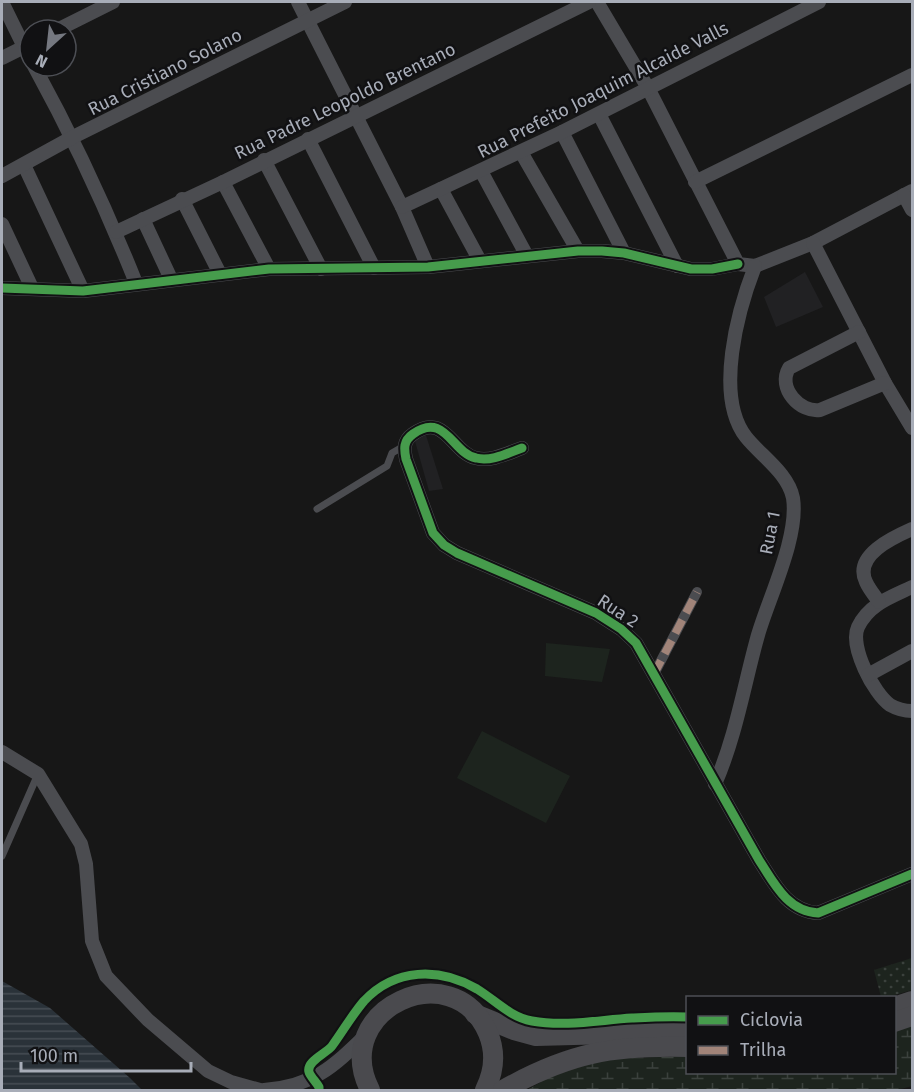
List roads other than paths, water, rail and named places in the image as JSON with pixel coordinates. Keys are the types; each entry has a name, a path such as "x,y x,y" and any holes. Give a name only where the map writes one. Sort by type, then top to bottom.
{"main road":[{"path":"370,1090 362,1059 366,1035 374,1021 388,1007 403,998 417,994 445,996 466,1006 475,1014 489,1037 494,1056 485,1090"},
{"path":"896,1006 912,1001"},
{"path":"475,1014 514,1030 536,1036 686,1032"},
{"path":"896,1021 912,1016"},
{"path":"503,1090 560,1062 592,1053 626,1048 686,1047"}],"street":[{"path":"2,2 18,32"},
{"path":"78,20 113,2"},
{"path":"298,2 402,207 428,267"},
{"name":"Rua Cristiano Solano","path":"2,176 73,137 345,2"},
{"name":"Rua Padre Leopoldo Brentano","path":"116,232 223,182 589,2"},
{"path":"597,2 648,88 738,264"},
{"name":"Rua Prefeito Joaquim Alcaide Valls","path":"402,207 599,114 819,2"},
{"path":"2,58 18,53"},
{"path":"695,182 912,75"},
{"path":"41,78 73,137 116,232 136,284"},
{"path":"599,114 677,266"},
{"path":"562,132 624,253"},
{"path":"308,139 374,268"},
{"path":"521,152 578,251"},
{"path":"264,160 321,269"},
{"path":"24,165 83,291"},
{"path":"481,171 527,256"},
{"path":"223,182 269,269"},
{"path":"441,189 480,261"},
{"path":"2,288 83,291 269,269 428,267 578,251 624,253 691,269 712,269 738,264 755,266 813,243 908,193 912,210"},
{"path":"182,200 220,273"},
{"path":"143,219 171,279"},
{"path":"2,224 32,288"},
{"path":"813,243 885,383 912,428"},
{"name":"Rua 1","path":"715,784 725,760 756,642 784,559 794,510 793,498 785,480 739,428 731,396 732,350 742,298 755,266"},
{"path":"859,332 794,364 787,372 786,386 796,402 813,411 885,383"},
{"path":"404,446 413,434 425,428 434,428 450,435 462,451 471,457 491,459 522,448"},
{"name":"Rua 2","path":"404,446 405,459 433,532 444,545 457,553 607,619 630,635 715,784 773,882 786,899 809,912 818,913 912,874"},
{"path":"879,602 865,580 866,561 870,554 910,527"},
{"path":"912,587 879,602 867,613 859,625 855,640 868,675 881,696 889,705 912,711"},
{"path":"654,674 697,592"},
{"path":"868,675 912,651"},
{"path":"2,752 38,774 81,844 86,864 92,941 106,976 148,1020 208,1071 231,1082 262,1090 283,1089 314,1078 337,1062 366,1035"}],"lane":[{"path":"317,509 387,466 392,453 404,446"},
{"path":"2,856 38,774"}]}
